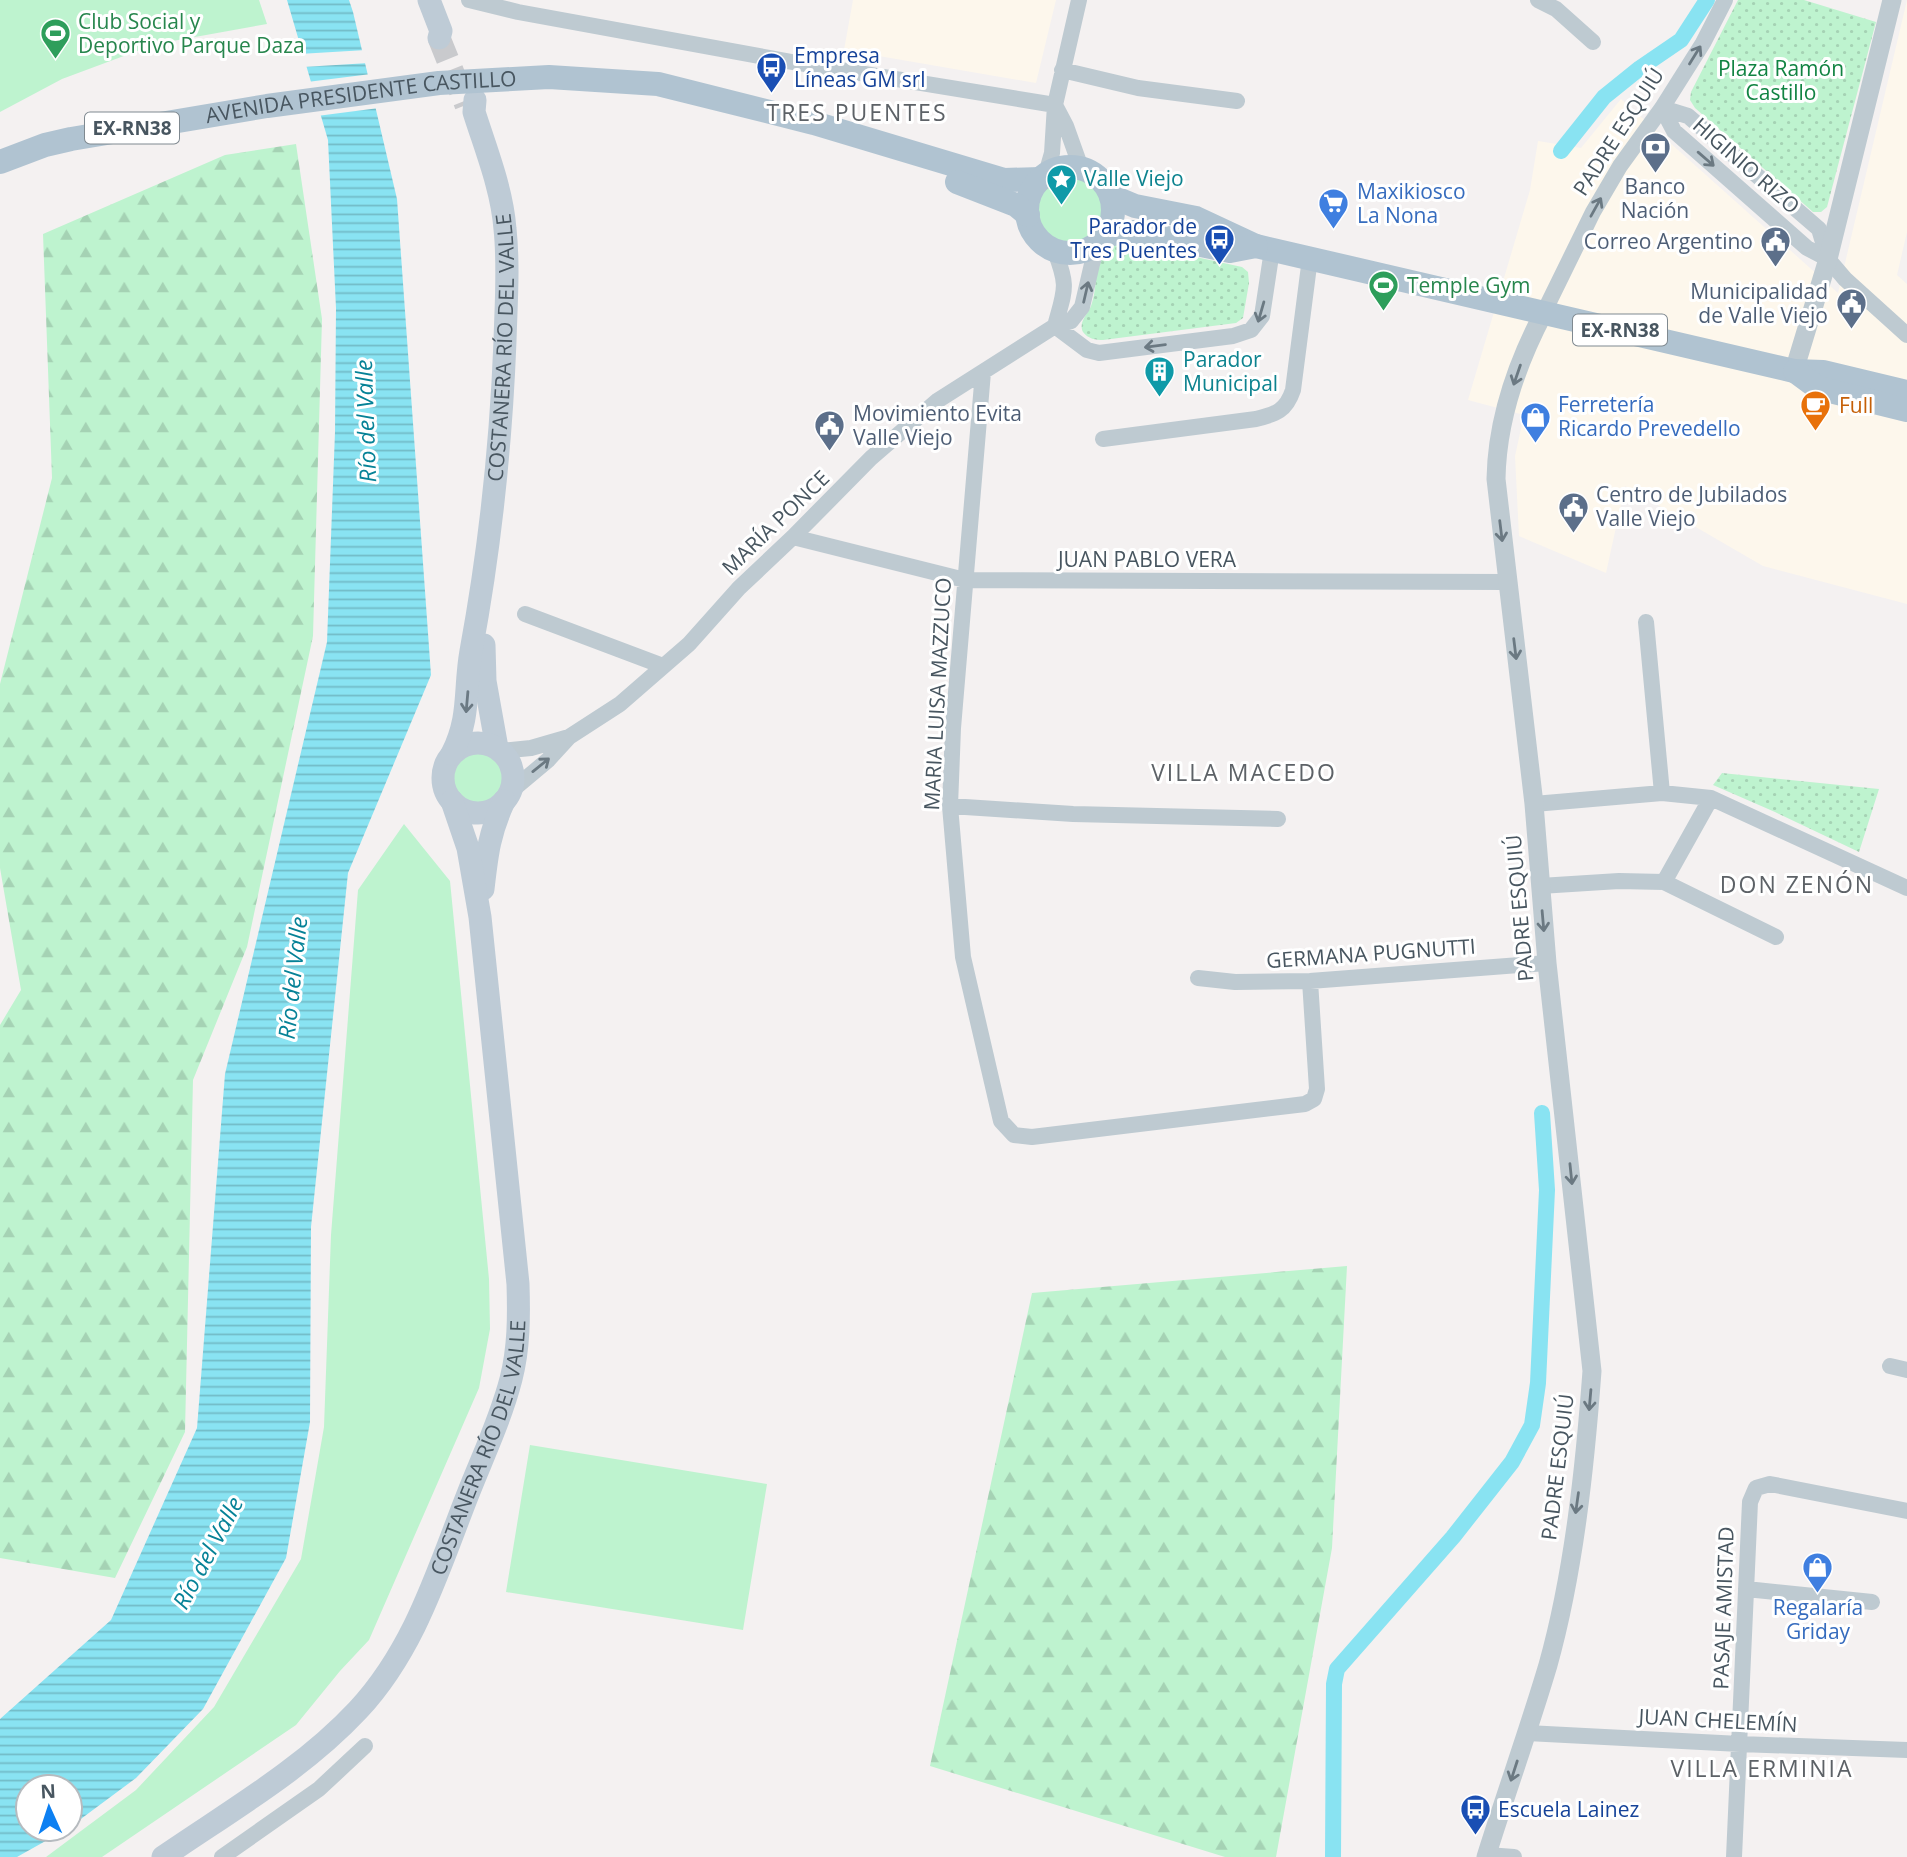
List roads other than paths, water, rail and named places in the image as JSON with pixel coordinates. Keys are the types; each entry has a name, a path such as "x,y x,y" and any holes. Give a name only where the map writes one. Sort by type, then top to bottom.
{"main road":[{"path":"429,0 443,34"},
{"name":"AVENIDA PRESIDENTE CASTILLO","path":"0,162 45,145 82,136 267,106 439,83 530,78 658,84 814,123 1004,180 1044,176"},
{"name":"AVENIDA PRESIDENTE CASTILLO","path":"599,82 810,137 933,173 1008,201 1028,215"},
{"name":"COSTANERA RÍO DEL VALLE","path":"452,754 460,738 466,714 471,652 483,586 501,435 507,267 501,202 471,106"},
{"name":"EX-RN38","path":"1044,176 1066,167 1081,169 1096,175 1111,196 1135,206 1196,218 1264,248 1794,371 1823,372 1907,392"},
{"path":"1028,215 1032,190 1044,176"},
{"path":"1102,239 1112,221 1114,208 1111,196"},
{"name":"EX-RN38","path":"1028,215 1032,231 1040,241 1054,249 1076,253 1122,232 1138,232 1230,251 1264,248"},
{"name":"EX-RN38","path":"1794,371 1818,388 1907,410"},
{"name":"COSTANERA RÍO DEL VALLE","path":"483,586 485,681 499,750"},
{"path":"473,743 485,743 499,750 512,766 513,779 508,796 486,812 475,813 452,801 444,787 443,776 445,764 452,754 473,743"},
{"name":"COSTANERA RÍO DEL VALLE","path":"480,917 488,844 508,796"},
{"name":"COSTANERA RÍO DEL VALLE","path":"163,1857 312,1753 359,1709 377,1687 411,1637 510,1380 519,1328 518,1284 480,917 466,841 452,801"}],"street":[{"path":"469,0 518,12 792,62 1055,105"},
{"path":"1044,176 1052,153 1055,105 1079,0"},
{"path":"1538,0 1556,9 1593,42"},
{"name":"PADRE ESQUIÚ","path":"1486,1856 1527,1733 1559,1618 1588,1426 1592,1371 1547,963 1534,804 1496,479 1499,434 1530,339 1593,212 1620,166 1662,108 1703,43 1725,0"},
{"path":"1794,371 1828,259 1892,0"},
{"path":"1062,70 1138,88 1237,101"},
{"path":"1055,105 1066,126 1081,169"},
{"name":"HIGINIO RIZO","path":"1662,108 1688,116 1819,229 1828,259 1845,279 1907,335"},
{"name":"MARÍA PONCE","path":"508,796 569,737 620,704 689,644 738,588 880,450 937,401 1055,326 1071,321 1082,307 1091,264 1102,239"},
{"path":"1054,249 1064,274 1065,293 1055,326 1087,350 1099,353 1233,337 1251,330 1262,316 1264,248"},
{"path":"1104,439 1256,419 1275,414 1289,403 1310,258"},
{"name":"MARIA LUISA MAZZUCO","path":"983,372 953,729 950,806 963,957 1000,1121 1014,1135 1032,1137 1305,1104 1314,1099 1317,1089 1310,981"},
{"name":"JUAN PABLO VERA","path":"793,537 965,580 1507,582"},
{"path":"525,614 663,666"},
{"path":"1646,622 1662,793"},
{"name":"MARÍA PONCE","path":"499,750 531,748 569,737"},
{"path":"1534,804 1662,793 1711,798 1907,888"},
{"path":"1664,882 1711,798"},
{"path":"950,806 1073,814 1278,819"},
{"path":"1540,886 1619,881 1664,882 1776,937"},
{"name":"GERMANA PUGNUTTI","path":"1198,978 1235,982 1310,981 1547,963"},
{"path":"1889,1366 1907,1370"},
{"name":"PASAJE AMISTAD","path":"1734,1857 1750,1502 1756,1488 1770,1484 1907,1511"},
{"path":"1746,1589 1871,1602"},
{"name":"JUAN CHELEMÍN","path":"1527,1733 1907,1750"},
{"path":"222,1857 319,1789 365,1746"},
{"path":"1486,1856 1514,1857"}],"water":[{"name":"Río del Valle","path":"287,0 349,0 397,199 431,675 348,873 311,1227 310,1422 286,1558 203,1709 136,1778 84,1817 84,1773 14,1773 14,1843 42,1843 17,1857 0,1857 0,1719 111,1620 197,1428 225,1074 327,642 335,432 336,308 328,140"}],"waterway":[{"path":"1561,151 1604,97 1681,40 1707,0"},
{"path":"1333,1857 1334,1684 1337,1669 1453,1537 1512,1462 1532,1425 1538,1383 1547,1190 1542,1113"}],"tunnel":[{"path":"439,38 466,105"}],"place":[{"name":"Club Social y Deportivo Parque Daza","path":"55,61"},
{"name":"Empresa Líneas GM srl","path":"771,95"},
{"name":"Banco Nación","path":"1655,174"},
{"name":"Valle Viejo","path":"1061,206"},
{"name":"Maxikiosco La Nona","path":"1334,231"},
{"name":"Parador de Tres Puentes","path":"1220,266"},
{"name":"Correo Argentino","path":"1776,269"},
{"name":"Temple Gym","path":"1384,313"},
{"name":"Municipalidad de Valle Viejo","path":"1851,331"},
{"name":"Parador Municipal","path":"1160,399"},
{"name":"Full","path":"1816,433"},
{"name":"Ferretería Ricardo Prevedello","path":"1535,444"},
{"name":"Movimiento Evita Valle Viejo","path":"830,453"},
{"name":"Centro de Jubilados Valle Viejo","path":"1573,534"},
{"name":"Regalaría Griday","path":"1818,1595"},
{"name":"Escuela Lainez","path":"1475,1837"}],"district":[{"name":"TRES PUENTES","path":"857,113"},
{"name":"VILLA MACEDO","path":"1244,773"},
{"name":"DON ZENÓN","path":"1797,885"},
{"name":"VILLA ERMINIA","path":"1762,1769"}],"park label":[{"name":"Plaza Ramón Castillo","path":"1781,81"}]}
